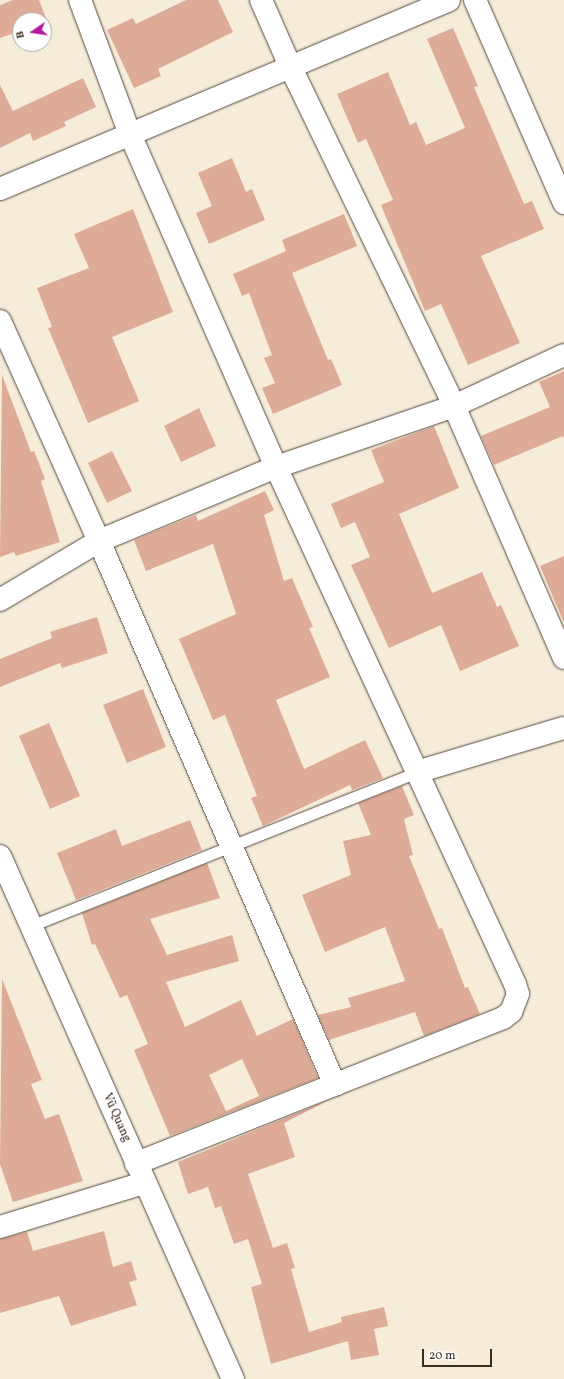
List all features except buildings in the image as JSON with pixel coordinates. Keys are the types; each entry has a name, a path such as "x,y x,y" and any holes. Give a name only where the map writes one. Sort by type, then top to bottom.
{"street":[{"path":"0,1227 140,1173 335,1085 503,1018 516,1003 515,984 276,467 129,132 80,0"},
{"path":"261,0 290,66 454,406 564,658"},
{"path":"0,189 129,132 449,0"},
{"path":"475,0 564,203"},
{"path":"0,321 99,542 335,1085"},
{"path":"0,600 99,542 276,467 454,406 564,355"},
{"path":"417,772 564,728"},
{"name":"Vũ Quang","path":"0,856 233,1379"}],"lane":[{"path":"30,926 417,772"}]}
